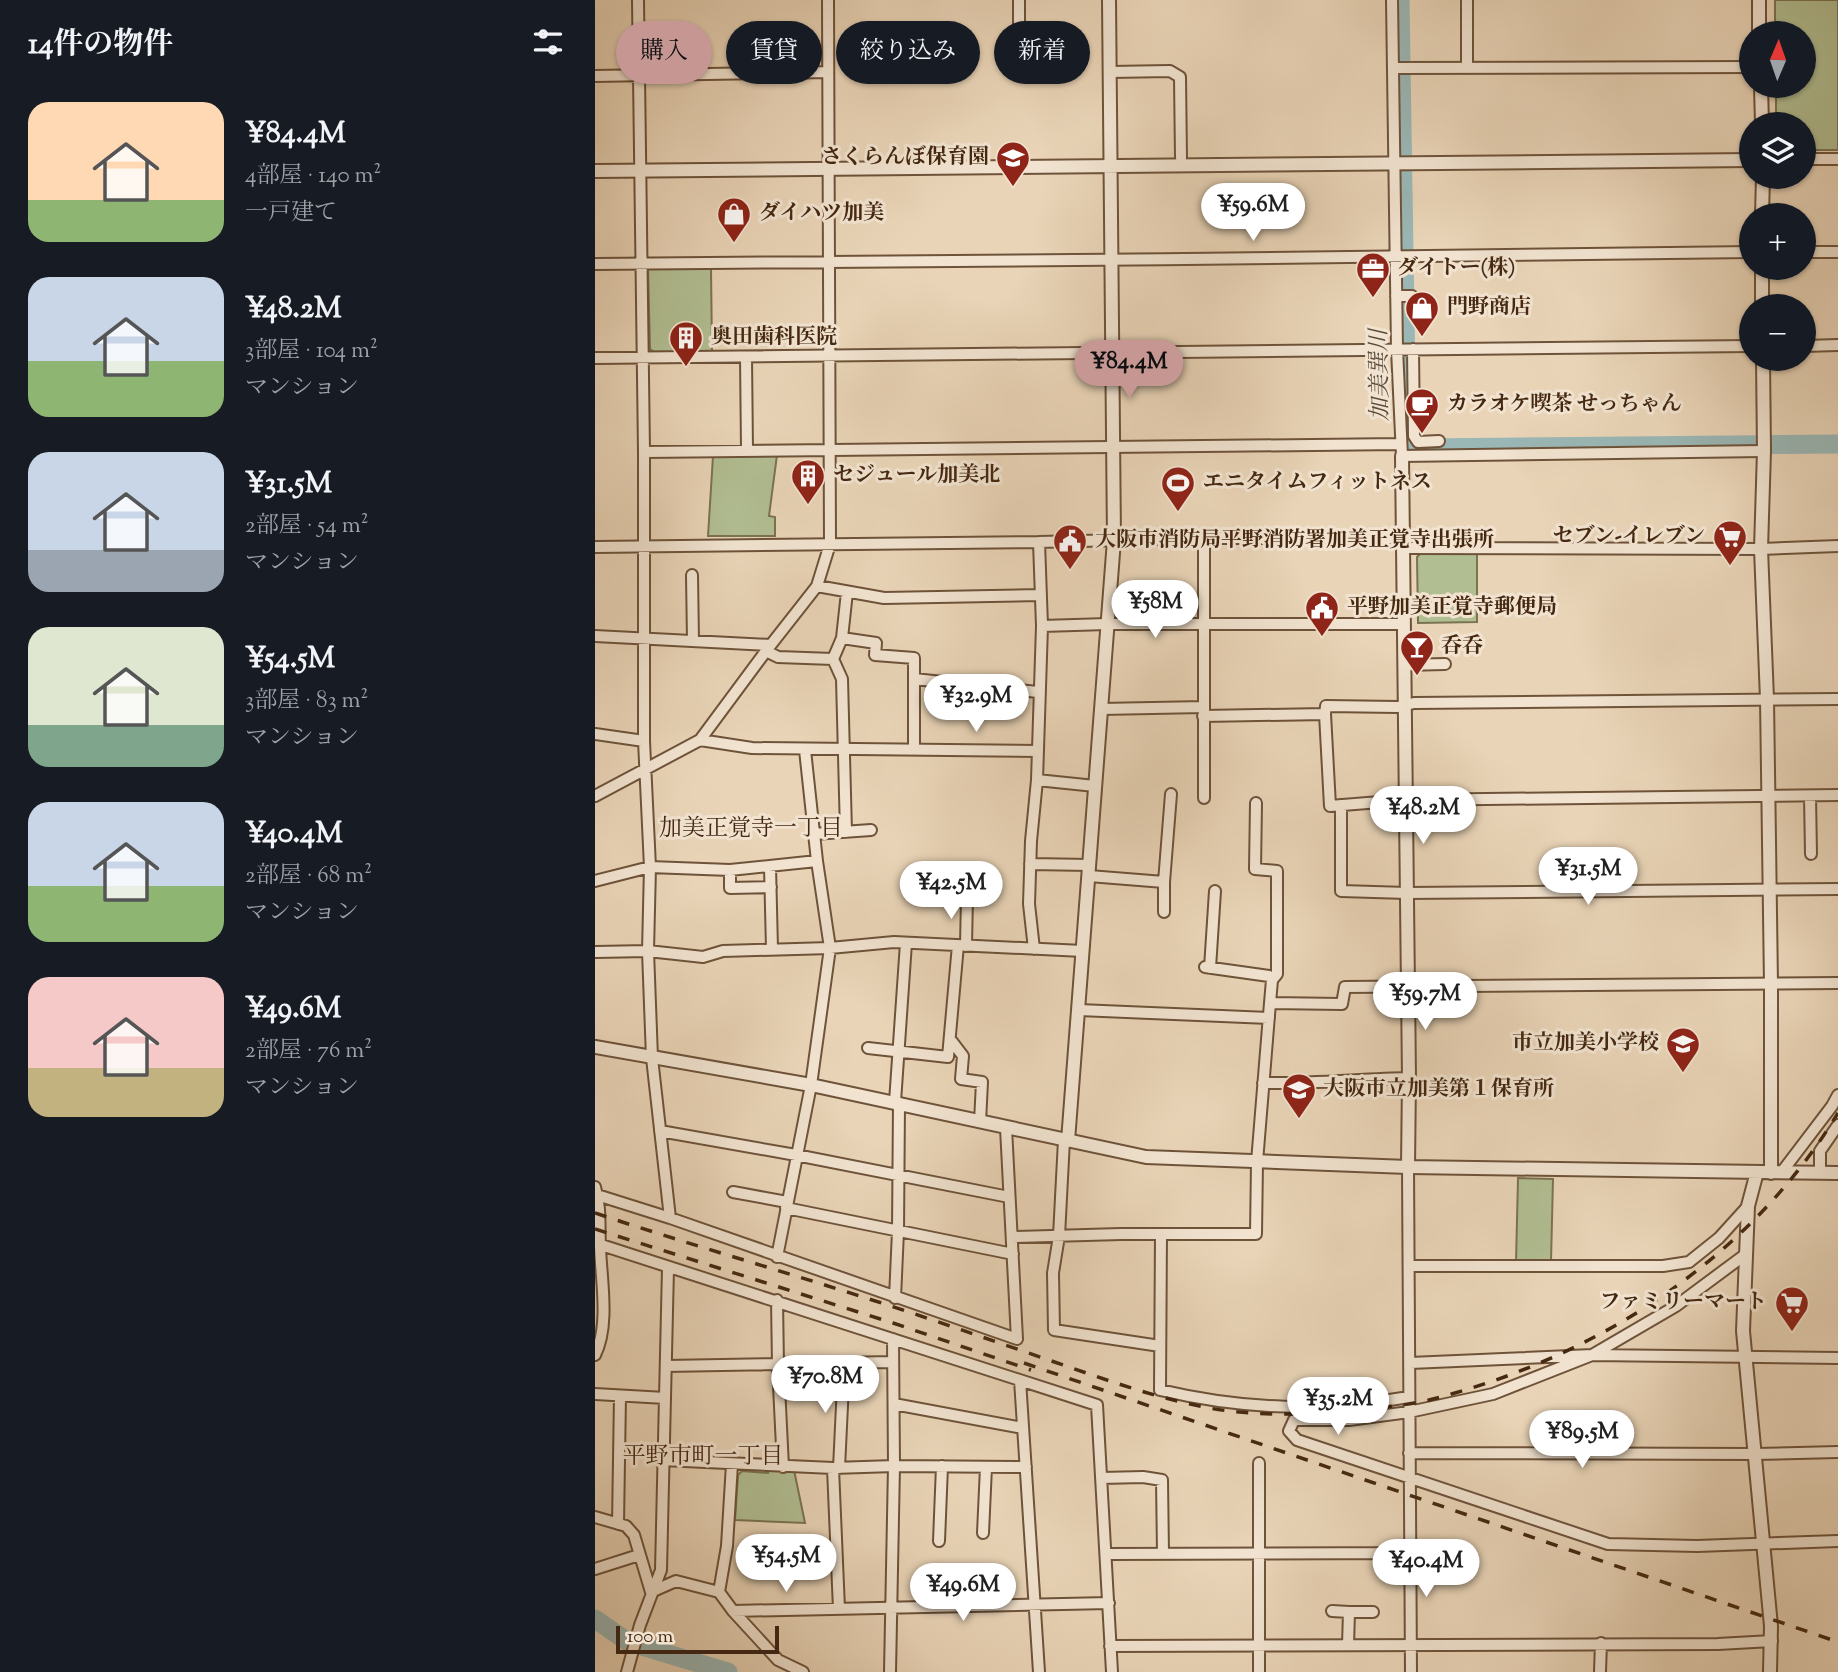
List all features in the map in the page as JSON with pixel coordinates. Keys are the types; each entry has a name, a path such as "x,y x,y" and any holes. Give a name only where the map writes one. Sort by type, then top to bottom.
{"street":[{"path":"638,0 638,21"},
{"path":"595,796 700,740 817,586 830,544 828,0"},
{"path":"1019,0 1019,21"},
{"path":"1109,0 1114,540 1079,1010 1059,1236 1053,1273 1054,1330 1160,1346"},
{"path":"1392,0 1400,164 1406,410 1406,430 1401,450 1409,1078 1411,1672"},
{"path":"1467,0 1467,68"},
{"path":"1759,0 1759,21"},
{"path":"1394,68 1739,67"},
{"path":"1109,72 1170,71 1179,78 1181,158"},
{"path":"712,74 828,72"},
{"path":"595,76 616,76"},
{"path":"639,84 644,452 644,741 650,867 648,951 652,1058 670,1218"},
{"path":"1816,159 1838,159"},
{"path":"595,171 1739,160"},
{"path":"595,264 1111,261 1739,252"},
{"path":"1816,252 1838,252"},
{"path":"1816,346 1838,345"},
{"path":"595,358 1739,346"},
{"path":"746,357 747,450"},
{"path":"1763,371 1761,549 1767,699 1776,1173"},
{"path":"1406,430 1418,442 1439,441"},
{"path":"644,452 1112,447 1401,450 1764,446"},
{"path":"595,547 1204,538 1761,549 1838,546"},
{"path":"1204,538 1204,798"},
{"path":"1034,949 1029,904 1037,780 1042,626 1039,542"},
{"path":"692,575 693,641"},
{"path":"817,586 884,598 1039,595"},
{"path":"846,832 842,679 833,659 842,638 847,593"},
{"path":"1042,626 1404,624"},
{"path":"595,636 768,648 778,657 833,659"},
{"path":"842,638 876,643 875,655 914,658 914,749"},
{"path":"1404,665 1445,664"},
{"path":"914,679 1038,692"},
{"path":"1838,699 1414,703 1398,707 1326,706 1325,714 1330,806 1405,800 1838,795"},
{"path":"1101,709 1325,714"},
{"path":"595,734 644,741"},
{"path":"700,740 752,748 805,750 843,748 1038,751"},
{"path":"777,1257 810,1085 830,948 805,750"},
{"path":"1037,780 1095,786"},
{"path":"1164,912 1171,794"},
{"path":"1810,796 1811,854"},
{"path":"1012,1237 1256,1234 1257,1162 1263,1083 1272,980 1277,974 1277,872 1255,869 1256,803"},
{"path":"1341,805 1341,891 1407,893 1838,889"},
{"path":"814,834 871,830"},
{"path":"595,881 650,867 730,870 817,861"},
{"path":"1030,864 1164,882"},
{"path":"770,867 772,949"},
{"path":"730,870 730,888 771,887"},
{"path":"1215,891 1208,967 1269,976 1272,980"},
{"path":"868,1048 948,1057 967,896"},
{"path":"595,952 648,951 703,957 723,951 906,943 1083,951"},
{"path":"895,1298 899,1175 897,1102 906,943"},
{"path":"1270,1003 1342,1004 1345,987 1838,983"},
{"path":"1079,1010 1269,1018"},
{"path":"950,1039 963,1056 961,1079 982,1082 980,1122"},
{"path":"595,1047 897,1102 1146,1157 1408,1167 1838,1173"},
{"path":"1263,1083 1308,1084 1351,1079 1409,1078"},
{"path":"1776,1173 1832,1106 1838,1095"},
{"path":"1820,1174 1820,1151 1838,1125"},
{"path":"595,1355 601,1339 603,1291 597,1244 600,1215 596,1191 777,1257 1017,1339 1006,1128"},
{"path":"660,1131 1009,1197"},
{"path":"1757,1172 1748,1206 1743,1331 1772,1641 1770,1672"},
{"path":"733,1192 898,1231 1013,1254"},
{"path":"1410,1266 1663,1266 1689,1262 1719,1238 1748,1206"},
{"path":"1160,1234 1160,1390 1209,1402 1310,1408 1368,1404 1409,1396"},
{"path":"597,1244 1097,1405 1112,1672"},
{"path":"1746,1254 1676,1306 1592,1355 1493,1394 1409,1412 1349,1420 1294,1420 1289,1431 1297,1440 1608,1544 1697,1546 1838,1541"},
{"path":"627,1672 651,1592 661,1570 669,1268"},
{"path":"777,1300 783,1467"},
{"path":"890,1672 893,1608 893,1339"},
{"path":"1409,1363 1592,1355 1838,1358"},
{"path":"666,1366 893,1363"},
{"path":"839,1609 836,1468 843,1364"},
{"path":"1020,1380 1038,1672"},
{"path":"595,1394 665,1398"},
{"path":"618,1524 620,1396"},
{"path":"894,1404 1023,1428"},
{"path":"1409,1453 1838,1452"},
{"path":"663,1460 783,1467 1026,1467"},
{"path":"1259,1463 1259,1672"},
{"path":"719,1592 727,1546 732,1464"},
{"path":"939,1541 942,1466"},
{"path":"983,1533 986,1466"},
{"path":"1102,1478 1143,1477 1162,1480 1163,1553"},
{"path":"595,1517 626,1526 634,1535 651,1592"},
{"path":"1107,1554 1409,1553"},
{"path":"595,1569 639,1555"},
{"path":"651,1592 676,1581 719,1592 778,1660 803,1672"},
{"path":"733,1611 1109,1603"},
{"path":"1332,1611 1373,1612"},
{"path":"1348,1645 1349,1612"},
{"path":"1110,1646 1718,1644 1772,1641"},
{"path":"1600,1672 1601,1643"}],"green space":[{"path":"1775,0 1838,0 1838,150 1816,150 1816,112 1776,112 1776,98 1817,98 1817,21 1775,21"},
{"path":"711,268 712,352 654,352 650,349 648,269"},
{"path":"777,455 769,516 775,517 775,536 708,536 713,456"},
{"path":"1420,554 1477,554 1477,622 1418,623 1417,557"},
{"path":"1518,1178 1553,1179 1551,1262 1516,1262"},
{"path":"769,1470 794,1470 805,1523 735,1520 738,1475 742,1471 768,1473"}],"waterway":[{"name":"加美巽川","path":"1400,0 1407,441 1415,448 1838,444"},
{"path":"595,1619 628,1642 728,1672"}],"railway":[{"path":"595,1213 873,1300 1173,1400 1226,1411 1260,1414 1347,1411 1429,1400 1490,1382 1550,1359 1607,1330 1662,1296 1713,1258 1760,1214 1802,1166 1838,1113"},
{"path":"595,1229 893,1323 1031,1370"},
{"path":"1024,1363 1838,1642"}],"place":[{"name":"さくらんぼ保育園","path":"1013,188"},
{"name":"ダイハツ加美","path":"734,244"},
{"name":"ダイトー(株)","path":"1373,299"},
{"name":"門野商店","path":"1422,338"},
{"name":"奥田歯科医院","path":"686,368"},
{"name":"カラオケ喫茶 せっちゃん","path":"1422,435"},
{"name":"セジュール加美北","path":"808,506"},
{"name":"エニタイムフィットネス","path":"1178,513"},
{"name":"セブン-イレブン","path":"1730,567"},
{"name":"大阪市消防局平野消防署加美正覚寺出張所","path":"1070,571"},
{"name":"平野加美正覚寺郵便局","path":"1322,638"},
{"name":"呑呑","path":"1417,677"},
{"name":"市立加美小学校","path":"1683,1074"},
{"name":"大阪市立加美第１保育所","path":"1299,1120"},
{"name":"ファミリーマート","path":"1792,1333"}],"district":[{"name":"加美正覚寺一丁目","path":"751,829"},
{"name":"平野市町一丁目","path":"703,1457"}]}
